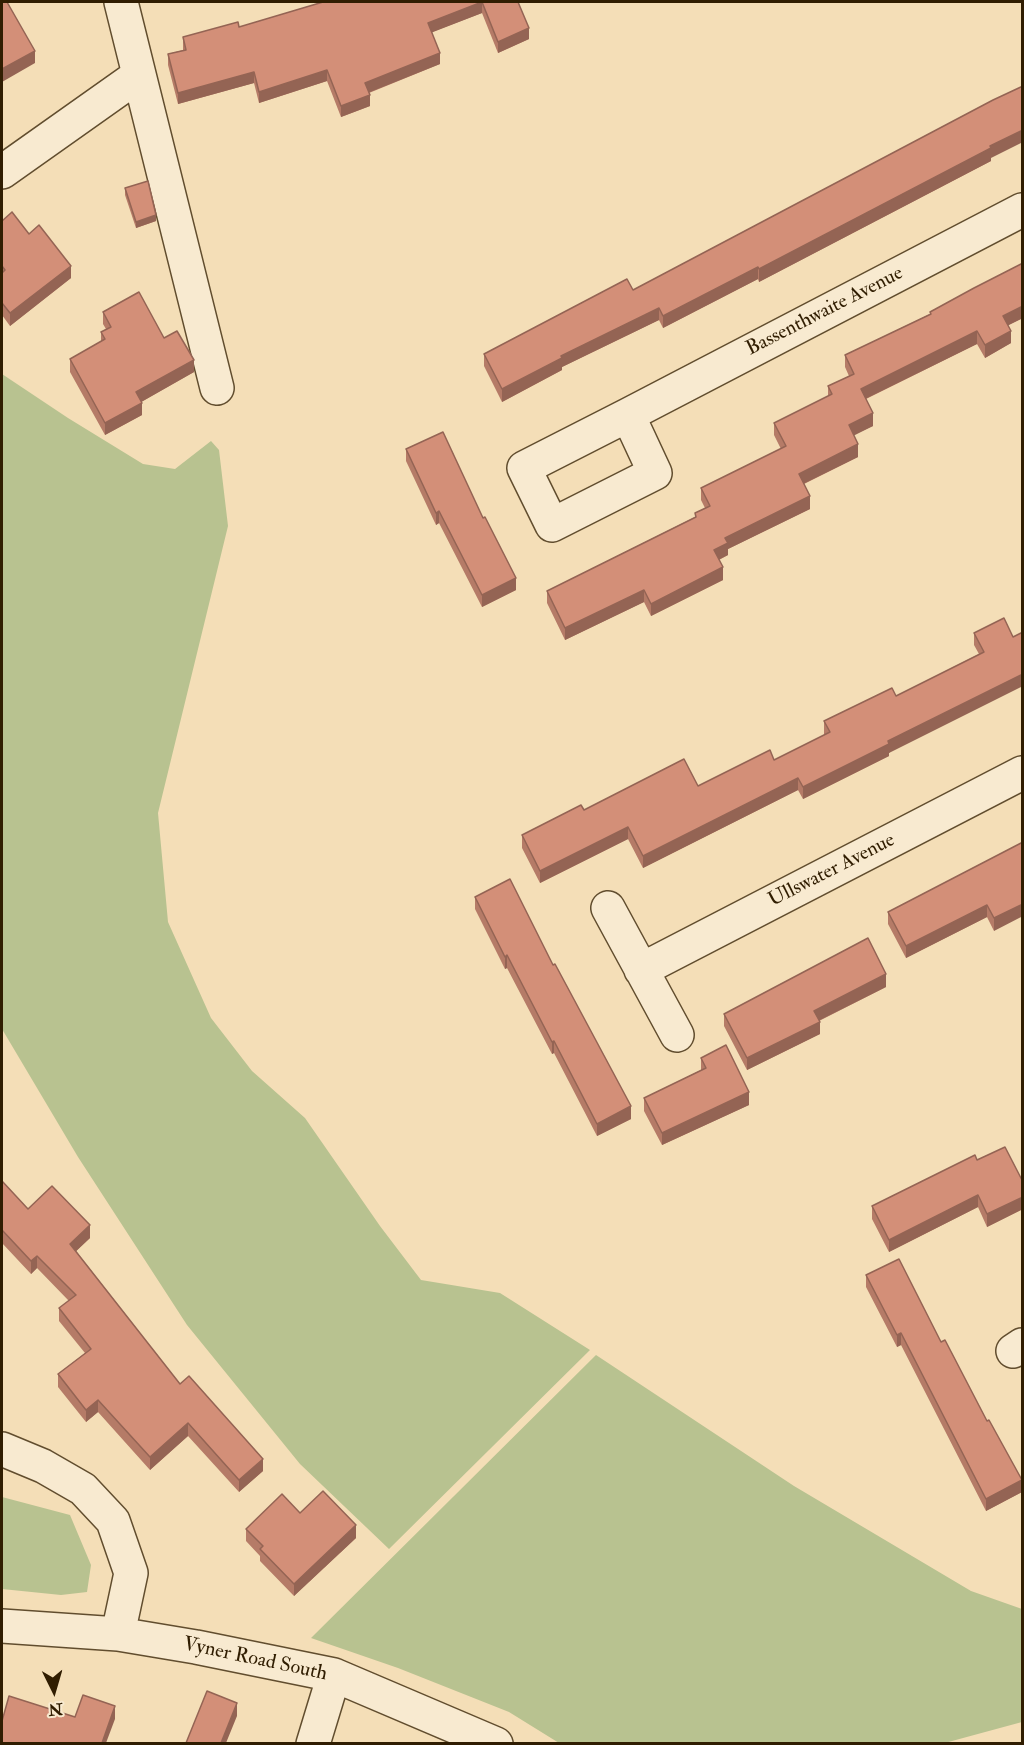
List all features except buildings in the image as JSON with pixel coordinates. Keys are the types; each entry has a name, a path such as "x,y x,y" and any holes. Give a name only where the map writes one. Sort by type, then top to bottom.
{"street":[{"path":"121,2 217,388"},
{"path":"2,172 139,75"},
{"name":"Bassenthwaite Avenue","path":"628,415 1023,210"},
{"name":"Ullswater Avenue","path":"641,970 1023,773"},
{"path":"608,908 677,1035"},
{"path":"2,1449 43,1466 83,1489 113,1521 131,1573 118,1634"},
{"name":"Vyner Road South","path":"2,1626 118,1634 334,1675 496,1743"},
{"path":"313,1743 334,1675"}],"green space":[{"path":"2,374 143,464 175,469 211,441 219,450 228,526 158,813 168,922 211,1018 252,1071 305,1118 380,1226 421,1280 500,1293 590,1350 389,1549 300,1464 187,1325 78,1157 2,1029"},
{"path":"596,1355 794,1486 971,1591 1022,1609 1022,1722 941,1744 559,1743 509,1712 398,1668 311,1638"},
{"path":"2,1497 70,1515 91,1565 87,1592 61,1595 2,1589"}]}
